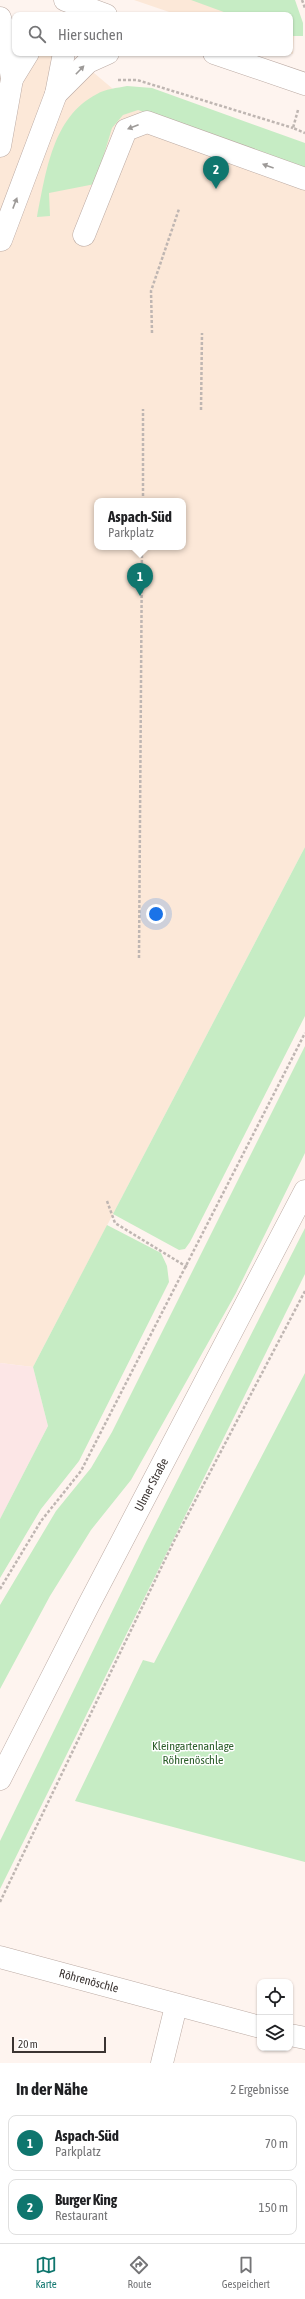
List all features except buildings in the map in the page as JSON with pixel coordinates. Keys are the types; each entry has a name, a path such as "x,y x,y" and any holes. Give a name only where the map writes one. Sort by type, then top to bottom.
{"main road":[{"path":"64,8 88,12"},
{"path":"0,18 6,38 12,79 0,146"},
{"path":"12,79 26,56"},
{"path":"0,234 2,240 56,94 63,56"},
{"path":"56,94 88,62 101,56"},
{"path":"223,56 305,84"},
{"path":"84,235 126,130 147,122 305,179"},
{"name":"Ulmer Straße","path":"0,1779 86,1608 305,1191"},
{"name":"Röhrenöschle","path":"0,1958 176,2006 257,2026"},
{"path":"162,2063 176,2006"},
{"path":"293,2036 305,2038"}],"path":[{"path":"302,0 305,8"},
{"path":"152,332 151,291 179,209"},
{"path":"201,410 202,333"},
{"path":"143,409 143,498"},
{"path":"139,958 142,550"},
{"path":"0,1589 41,1521 81,1471 187,1267 305,1033"},
{"path":"107,1201 115,1223 187,1267"},
{"path":"0,1902 174,1541 305,1291"}],"shaded area":[{"path":"134,0 290,0 296,9 293,54 293,12 169,12"},
{"path":"0,32 12,49 12,56 55,56 94,73 138,110 305,169 305,847 33,1367 0,1363"},
{"path":"0,1363 33,1367 48,1426 0,1519"}],"green space":[{"path":"191,0 295,0 303,23 303,36 293,36 293,12 224,12"},
{"path":"127,86 152,88 305,143 305,169 138,110 123,115 112,128 95,184 49,193 50,216 37,217 48,165 61,131 70,117 82,104 100,92"},
{"path":"305,847 305,1016 190,1242 185,1249 179,1250 113,1214"},
{"path":"305,1046 305,1153 236,1293 131,1480 91,1530 50,1596 0,1689 0,1605 56,1511 91,1468 112,1432"},
{"path":"107,1225 161,1253 167,1266 169,1282 79,1461 41,1509 0,1578 0,1519 48,1426 33,1367"},
{"path":"305,1228 305,1274 0,1889 0,1841 145,1544"},
{"name":"Kleingartenanlage Röhrenöschle","path":"305,1373 305,1862 75,1801 143,1660 154,1663"}],"place":[{"name":"Burger King","path":"216,189"},
{"name":"Aspach-Süd","path":"140,596"}]}
